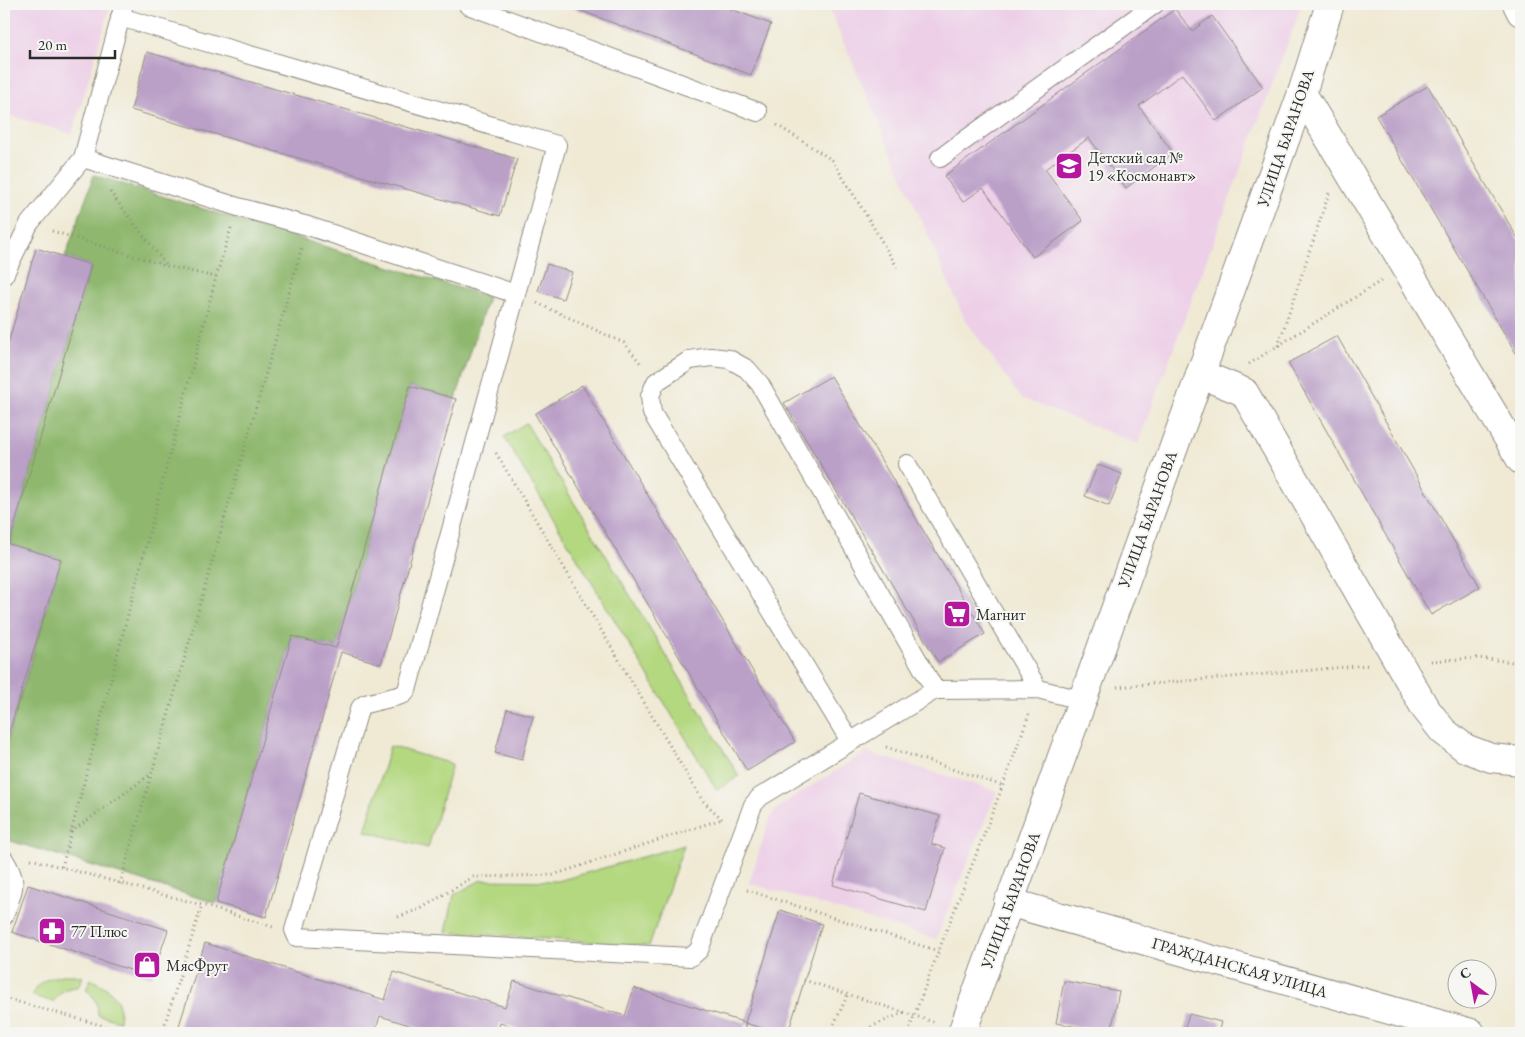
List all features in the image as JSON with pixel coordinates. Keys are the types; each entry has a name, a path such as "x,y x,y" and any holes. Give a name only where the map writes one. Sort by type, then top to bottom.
{"street":[{"name":"УЛИЦА БАРАНОВА","path":"962,1032 1302,94 1330,4"},
{"path":"1517,4 1521,12"},
{"path":"1302,94 1405,267 1517,444"},
{"path":"1200,374 1244,392 1425,708 1442,731 1465,748 1491,758 1521,761"},
{"name":"ГРАЖДАНСКАЯ УЛИЦА","path":"1008,902 1472,1033"}],"lane":[{"path":"468,4 758,112"},
{"path":"940,158 1155,4"},
{"path":"4,276 30,224 83,158 122,10 557,145 407,690 404,694 365,704 359,710 294,930 297,937 692,957 699,950 751,810 756,800 760,797 935,690 1038,689 1081,700"},
{"path":"83,158 238,207 308,226 516,294"},
{"path":"853,739 652,413 650,396 656,382 690,360 711,357 729,360 747,369 760,384 935,690"},
{"path":"906,464 1038,689"},
{"path":"4,859 15,883 4,916"}],"path":[{"path":"758,112 832,160 897,267"},
{"path":"83,158 167,266"},
{"path":"1278,346 1340,158"},
{"path":"62,868 216,277 238,207"},
{"path":"30,224 167,266 216,277"},
{"path":"120,884 308,226"},
{"path":"1245,367 1405,267"},
{"path":"516,294 624,343 656,382"},
{"path":"480,427 702,800 722,819"},
{"path":"1081,700 1116,687 1399,662 1478,658 1521,664"},
{"path":"908,1033 938,951 1004,786 1038,689"},
{"path":"853,739 1004,786"},
{"path":"71,832 152,774"},
{"path":"396,918 422,908 473,877 552,875 751,810"},
{"path":"29,859 202,905 295,934"},
{"path":"725,882 938,951"},
{"path":"162,1033 202,905"},
{"path":"804,980 962,1032"},
{"path":"830,1033 848,994"},
{"path":"4,998 128,1033"},
{"path":"857,1033 906,1012"}],"shaded area":[{"path":"4,4 111,4 72,134 4,114"},
{"name":"Детский сад № 19 «Космонавт»","path":"827,4 1302,4 1138,444 1021,398 964,318"},
{"path":"866,752 997,791 936,939 749,883 769,821 774,812 781,805"}],"green space":[{"path":"94,175 488,297 456,399 410,386 336,648 292,636 216,903 4,839 4,751 61,559 9,544 91,265 65,257"},
{"path":"526,423 739,776 717,790 504,437"},
{"path":"390,746 452,764 428,848 365,831"},
{"path":"684,845 649,946 446,932 454,895 481,880 558,881"},
{"path":"62,975 83,977 78,987 64,991 53,1002 31,995 44,981"},
{"path":"90,979 113,994 119,1006 119,1021 98,1015 95,1001 86,990"}],"building":[{"path":"563,4 717,4 771,24 751,75"},
{"path":"1175,9 1192,31 1212,16 1263,87 1216,121 1182,74 1139,106 1173,153 1126,188 1089,138 1045,169 1083,221 1033,257 983,188 963,202 944,176"},
{"path":"147,52 517,159 500,216 131,110"},
{"path":"1428,86 1521,244 1520,360 1376,116"},
{"path":"4,179 10,181 4,200"},
{"path":"36,248 91,265 9,544 61,559 4,749 4,357"},
{"path":"547,264 572,272 563,299 538,291"},
{"path":"1337,336 1480,587 1431,615 1288,363"},
{"path":"831,376 985,634 938,662 784,403"},
{"path":"582,385 795,742 747,771 535,414"},
{"path":"410,386 456,399 381,664 341,652 266,917 216,903 292,636 336,648"},
{"path":"1098,465 1122,474 1109,506 1085,496"},
{"path":"507,709 533,716 522,760 495,753"},
{"path":"859,793 940,816 931,844 945,848 926,912 833,885"},
{"path":"28,885 168,930 152,977 12,932"},
{"path":"780,910 822,924 788,1033 778,1033 745,1023"},
{"path":"205,943 385,1000 394,972 505,1007 514,981 625,1016 634,988 746,1023 743,1033 632,1033 622,1030 621,1033 532,1033 500,1023 497,1033 435,1033 380,1016 375,1033 193,1033 178,1029"},
{"path":"1064,981 1119,991 1111,1033 1056,1023"},
{"path":"1189,1014 1221,1022 1218,1033 1183,1033"}],"place":[{"name":"Детский сад № 19 «Космонавт»","path":"1069,166"},
{"name":"Магнит","path":"957,614"},
{"name":"77 Плюс","path":"52,931"},
{"name":"МясФрут","path":"147,965"}]}
